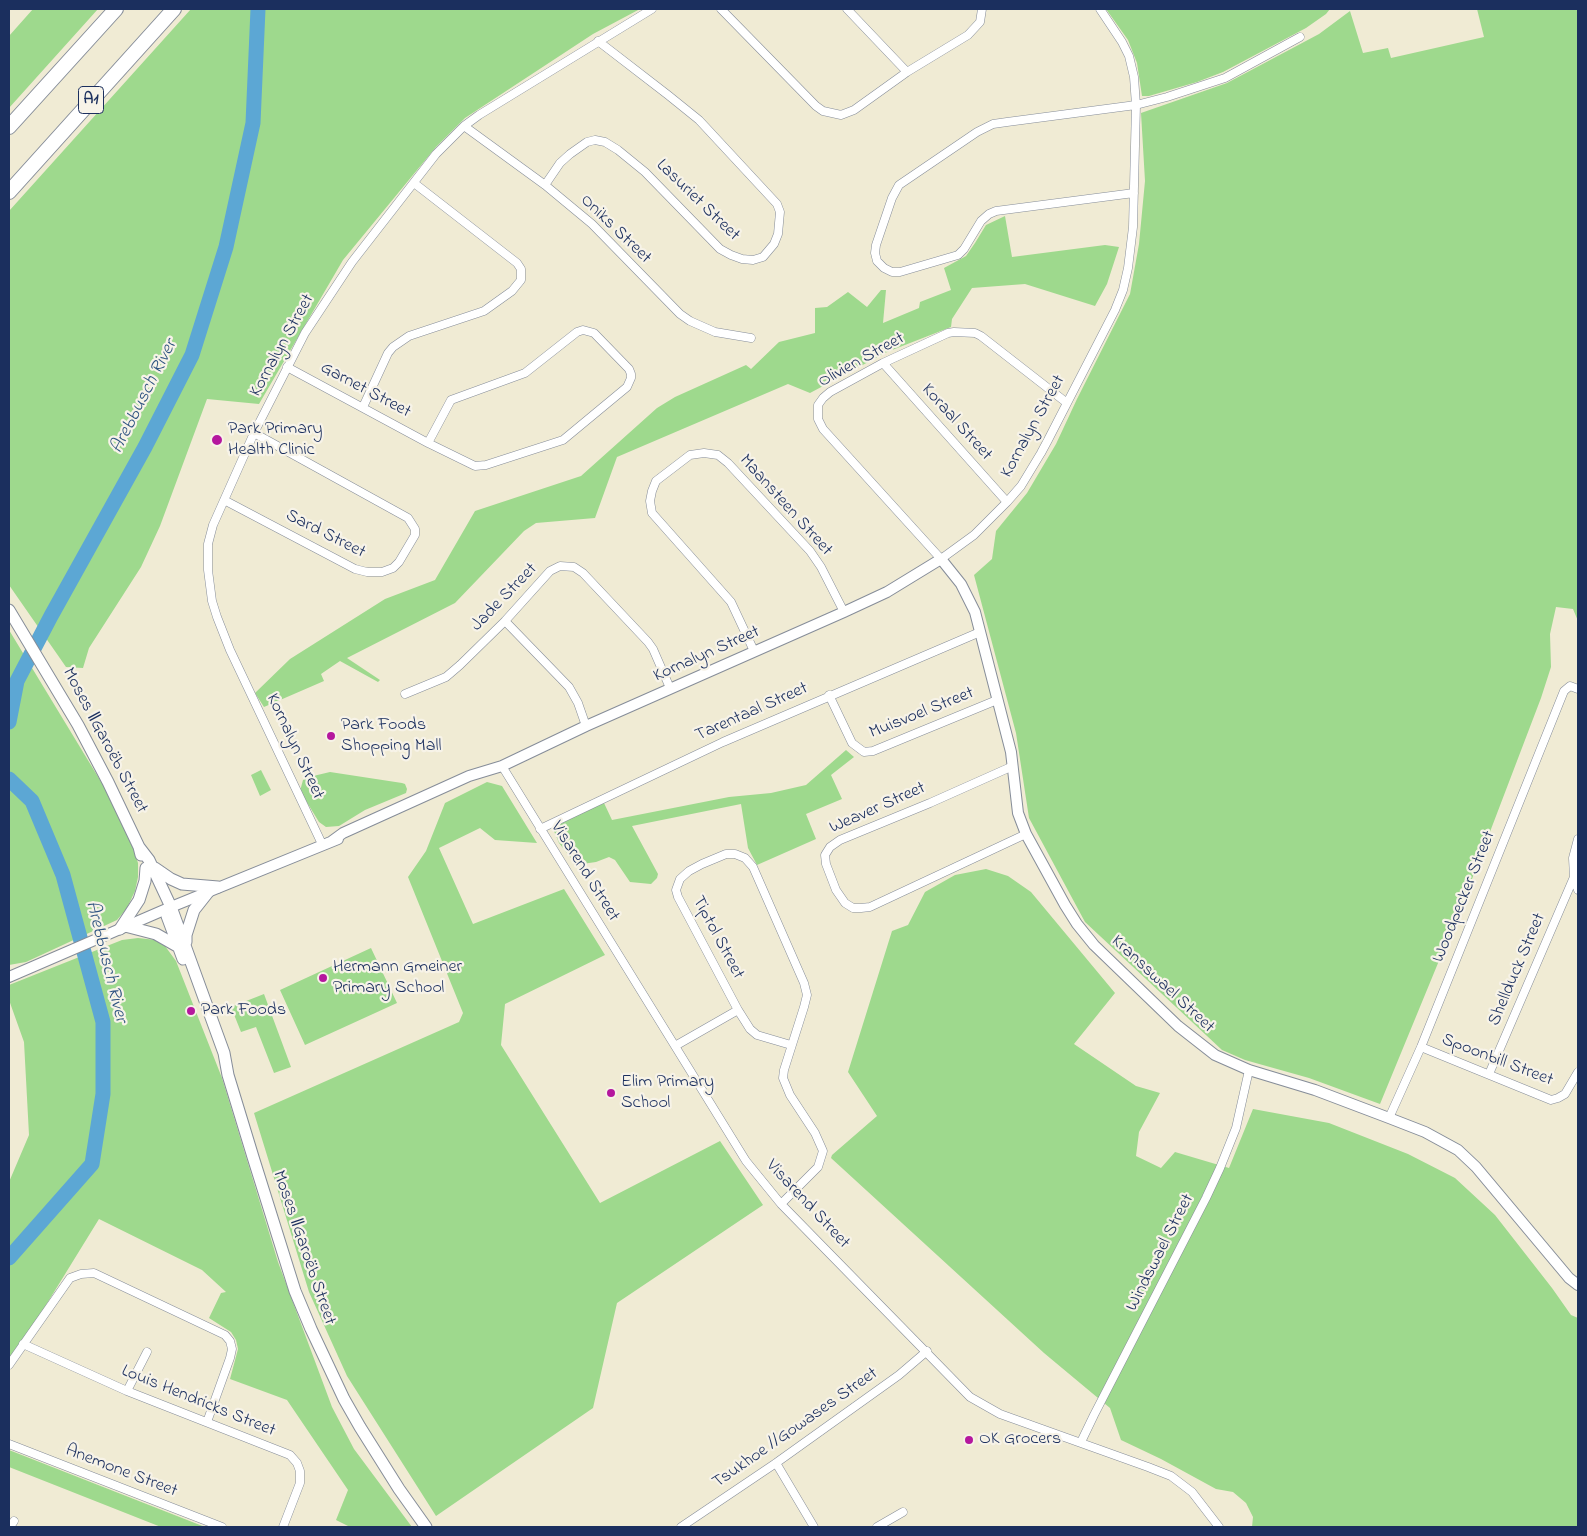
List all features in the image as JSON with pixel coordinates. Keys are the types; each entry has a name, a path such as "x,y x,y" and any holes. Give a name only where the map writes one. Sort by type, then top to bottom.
{"highway":[{"name":"A1","path":"9,127 116,9"},
{"name":"A1","path":"9,192 174,9"}],"main road":[{"name":"Moses ǁGaroëb Street","path":"11,612 78,725 108,782 168,908 224,1053 228,1075 295,1291 311,1329 360,1427 399,1489 426,1527"},
{"path":"150,868 182,884 214,889 198,903 190,918 182,947 156,934 123,928 139,900 150,868"}],"street":[{"name":"Kornalyn Street","path":"322,844 230,650 217,617 212,601 208,570 208,544 213,525 254,433 287,366 319,311 352,262 436,154 464,126 479,115 652,9"},
{"path":"721,9 816,106 823,111 840,115 849,114 907,72 968,35 980,22 982,9"},
{"path":"847,9 907,72"},
{"name":"Kornalyn Street","path":"9,976 332,840 343,833 470,776 502,766 670,688 844,612 886,592 941,559 974,535 1021,486 1067,404 1124,290 1134,227 1136,105 1134,77 1129,56 1113,26 1100,9"},
{"path":"1134,193 996,211 981,221 964,249 958,255 900,272 892,272 884,268 877,261 875,253 892,198 899,186 977,132 993,124 1136,105 1225,78 1300,37"},
{"name":"Lasuriet Street","path":"545,185 560,163 570,154 588,142 595,140 605,142 645,172 720,249 731,255 748,260 762,257 774,244 778,234 780,212 777,204 699,120 598,41"},
{"name":"Oniks Street","path":"464,126 545,185 592,224 684,318 715,332 751,338"},
{"path":"363,407 388,353 393,347 409,336 484,312 512,291 521,280 521,269 517,263 414,183"},
{"name":"Garnet Street","path":"287,366 428,443 475,466 486,465 553,444 570,435 627,387 631,374 629,369 594,333 583,330 577,332 525,373 451,400 428,443"},
{"name":"Olivien Street","path":"941,559 823,429 818,419 818,405 823,398 830,392 883,363 948,333 974,333 981,336 1067,404"},
{"name":"Koraal Street","path":"883,363 1007,502"},
{"name":"Sard Street","path":"224,500 355,569 368,572 382,572 393,568 399,562 415,535 415,529 408,518 254,433"},
{"name":"Maansteen Street","path":"754,651 731,602 652,513 650,501 656,481 690,455 704,453 718,456 728,463 810,551 821,567 844,612"},
{"name":"Kransswael Street","path":"941,559 961,584 974,612 1011,752 1018,813 1026,834 1069,912 1094,945 1178,1026 1215,1055 1249,1070 1316,1090 1389,1118 1431,1135 1458,1150 1476,1166 1569,1278 1578,1285"},
{"name":"Jade Street","path":"405,694 446,677 505,621 550,571 560,566 574,567 583,573 648,642 670,688"},
{"path":"505,621 569,687 578,703 586,726"},
{"name":"Tarentaal Street","path":"540,829 724,742 829,695 980,632"},
{"name":"Woodpecker Street","path":"1389,1118 1421,1047 1564,691 1568,687 1573,686 1578,689"},
{"name":"Muisvoel Street","path":"829,695 852,743 864,752 873,751 998,700"},
{"name":"Visarend Street","path":"502,766 746,1161 781,1204 970,1397 1000,1414 1171,1476 1192,1492 1219,1527"},
{"name":"Weaver Street","path":"1013,766 840,840 830,847 825,855 826,864 836,890 845,903 853,908 861,908 870,906 1026,834"},
{"path":"1578,840 1573,858 1574,877 1578,890"},
{"name":"Tiptol Street","path":"781,1204 818,1167 823,1151 816,1132 785,1086 783,1078 807,995 804,983 753,867 745,858 734,854 726,854 689,871 680,879 676,890 678,897 750,1029 757,1035 791,1045"},
{"name":"Shellduck Street","path":"1489,1074 1574,877"},
{"path":"675,1046 738,1010"},
{"name":"Spoonbill Street","path":"1421,1047 1551,1100 1565,1094 1578,1072"},
{"name":"Windswael Street","path":"1081,1442 1217,1175 1236,1128 1249,1070"},
{"path":"9,1365 70,1278 88,1272 101,1276 225,1335 230,1341 232,1348 230,1358 207,1422"},
{"name":"Louis Hendricks Street","path":"23,1344 127,1392 290,1455 297,1463 300,1471 300,1483 283,1527"},
{"name":"Tsukhoe //Gowases Street","path":"680,1527 776,1463 899,1375 927,1351"},
{"path":"127,1392 147,1352"},
{"name":"Anemone Street","path":"9,1444 222,1527"},
{"path":"776,1463 814,1527"},
{"path":"877,1527 903,1512"}],"green space":[{"path":"33,9 98,9 9,108 9,36"},
{"path":"191,9 640,9 593,34 465,118 436,147 343,260 259,404 207,399 160,526 141,567 89,648 83,668 66,667 9,585 9,211"},
{"path":"1106,9 1330,9 1306,28 1223,72 1197,82 1149,96 1142,96 1137,63 1128,40"},
{"path":"1477,9 1578,9 1578,621 1573,609 1556,607 1550,634 1551,667 1541,698 1464,900 1380,1104 1309,1078 1245,1060 1222,1050 1085,922 1029,818 1016,733 974,575 992,559 996,531 1027,493 1056,444 1130,294 1139,244 1145,181 1141,113 1227,83 1319,34 1350,11 1363,53 1388,48 1391,58 1484,37"},
{"path":"1005,216 1012,257 1105,245 1119,247 1107,284 1095,306 1025,284 972,288 952,319 951,327 887,352 810,393 788,384 617,457 595,518 536,523 524,531 455,603 347,658 380,680 378,682 340,661 321,674 324,681 264,707 255,693 290,659 385,599 435,580 475,511 581,476 657,408 675,397 746,365 751,369 779,342 815,333 815,308 827,307 848,292 867,307 881,290 886,290 883,323 919,308 920,302 951,290 944,268 966,256 986,225"},
{"path":"9,630 103,785 133,848 138,863 138,877 135,891 127,908 117,920 26,962 9,965"},
{"path":"846,750 854,757 831,775 842,799 806,814 816,839 757,865 748,848 741,804 632,826 658,874 651,884 630,882 615,860 609,857 596,862 582,864 574,862 559,843 554,831 562,822 604,803 612,820 729,797 771,793 806,785"},
{"path":"261,770 271,790 260,796 251,775"},
{"path":"330,772 402,783 405,784 407,789 406,793 365,810 339,826 326,827 319,822 300,791 303,780"},
{"path":"487,782 502,786 537,843 495,840 480,828 439,848 473,924 564,889 605,955 505,1004 501,1045 600,1203 720,1141 763,1205 617,1303 593,1408 436,1516 347,1376 309,1292 254,1113 459,1022 463,1013 408,877 426,851 445,803"},
{"path":"986,869 1008,876 1031,892 1115,993 1074,1044 1136,1086 1160,1093 1139,1132 1136,1156 1161,1168 1175,1152 1229,1168 1253,1109 1329,1123 1408,1154 1455,1178 1495,1215 1571,1315 1578,1318 1578,1527 1252,1527 1253,1517 1246,1503 1233,1492 1216,1489 1121,1440 1110,1408 1044,1353 831,1158 832,1155 877,1116 848,1072 892,931 908,925 925,892 955,875"},
{"path":"138,938 156,940 165,946 176,961 222,1078 278,1262 332,1407 354,1449 412,1527 350,1527 336,1520 348,1490 287,1400 230,1379 238,1349 236,1340 231,1332 209,1318 221,1293 226,1292 202,1270 99,1219 9,1365 9,1182 29,1135 24,1042 9,1000 9,985 122,940"},
{"path":"371,948 397,1003 305,1045 280,990"},
{"path":"264,994 291,1067 274,1073 256,1027 241,1032 231,1007"},
{"path":"9,1450 205,1527 161,1527 9,1467"}],"waterway":[{"name":"Arebbusch River","path":"9,722 17,681 145,447 192,355 226,247 253,123 258,9"},
{"name":"Arebbusch River","path":"9,779 32,801 63,875 103,1022 103,1094 92,1164 9,1258"}],"place":[{"name":"Park Primary Health Clinic","path":"217,440"},
{"name":"Park Foods Shopping Mall","path":"331,736"},
{"name":"Hermann Gmeiner Primary School","path":"323,978"},
{"name":"Park Foods","path":"191,1011"},
{"name":"Elim Primary School","path":"611,1093"},
{"name":"OK Grocers","path":"969,1440"}]}
